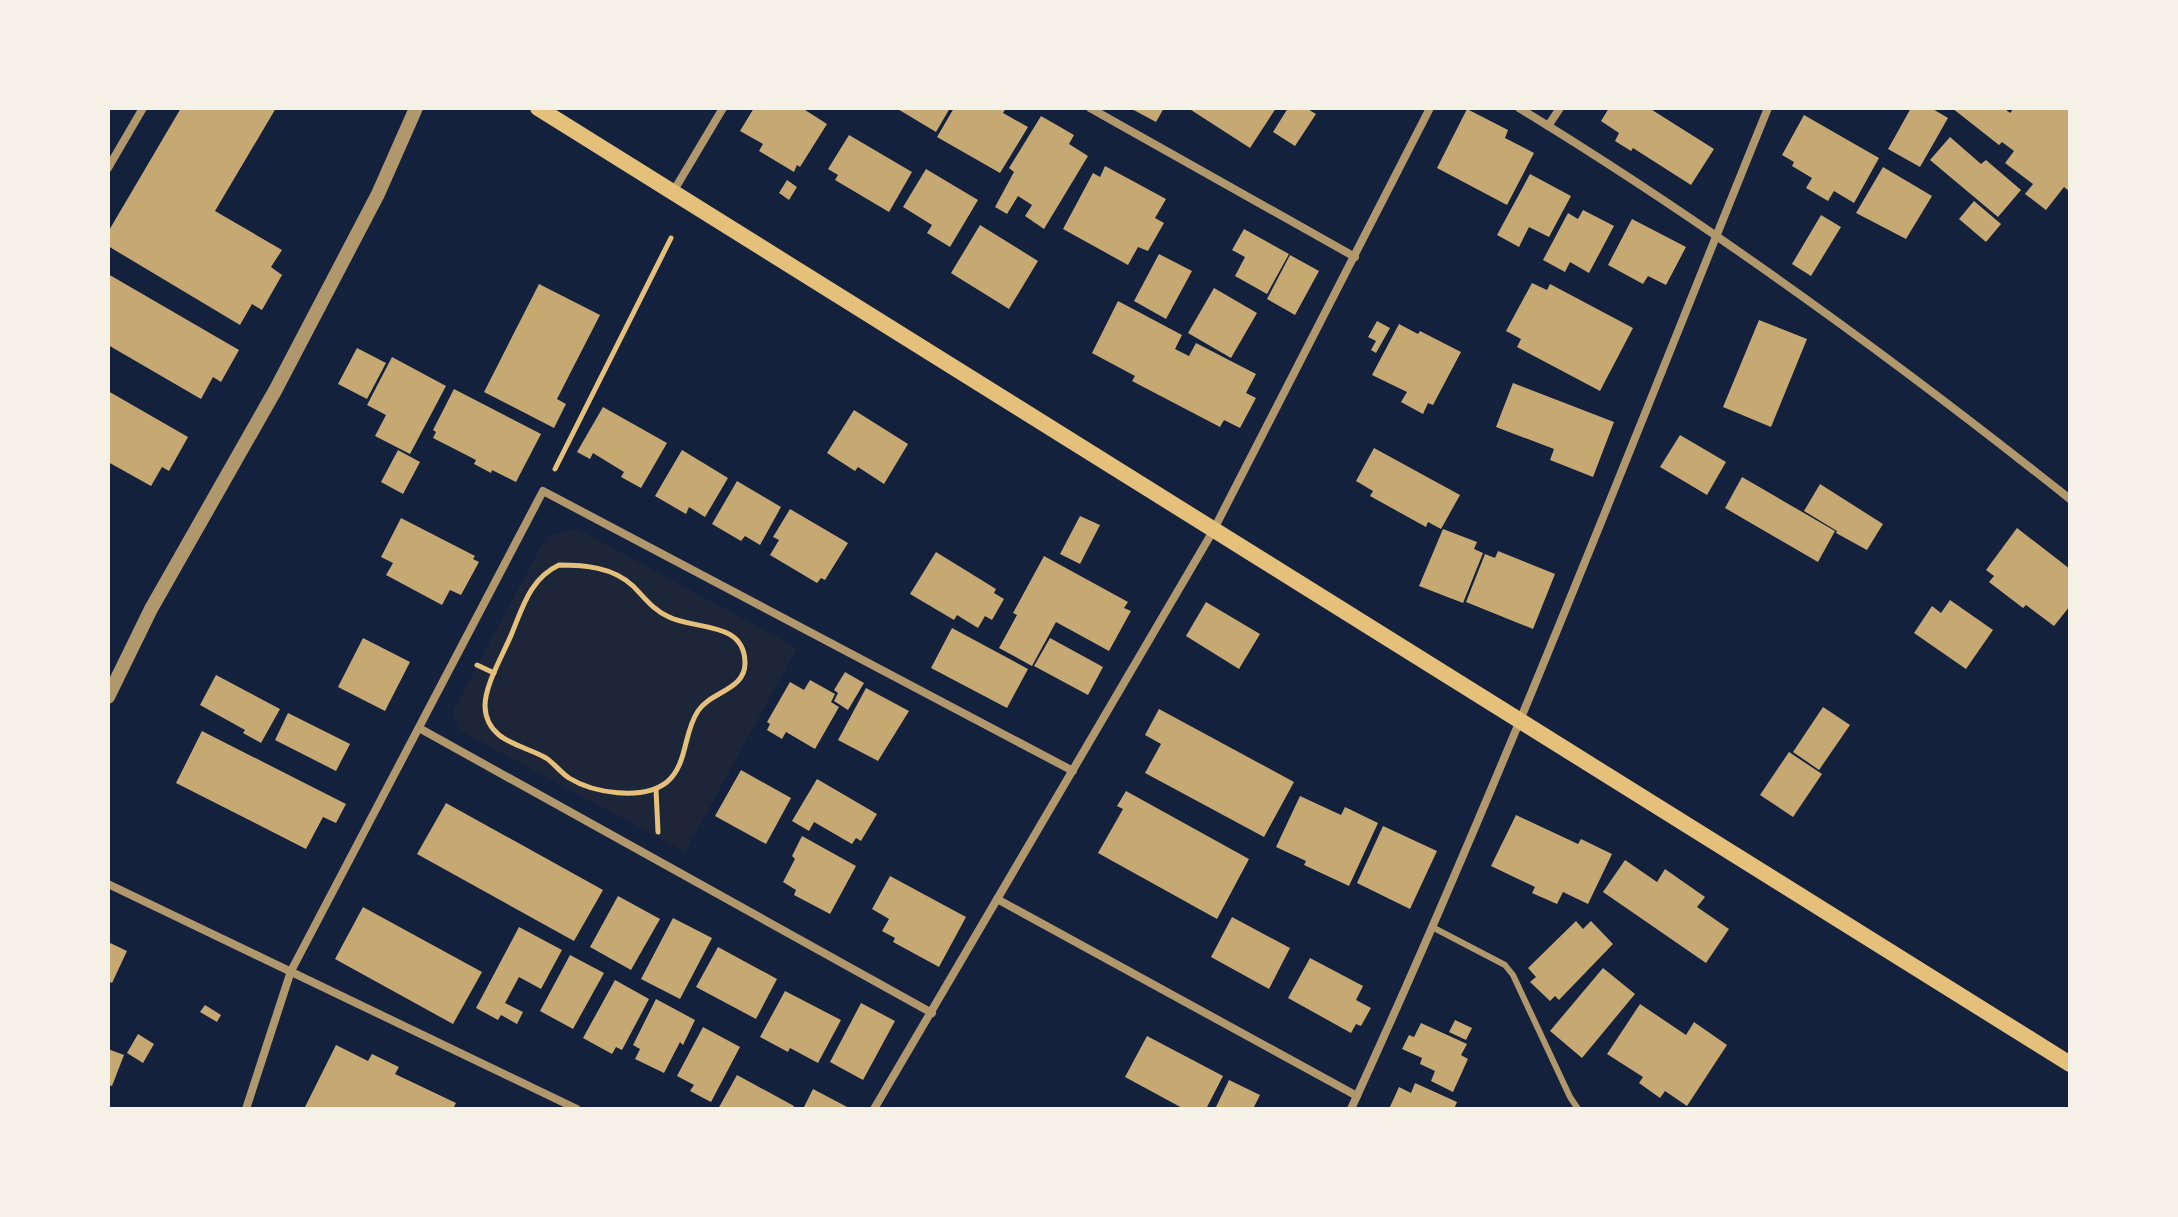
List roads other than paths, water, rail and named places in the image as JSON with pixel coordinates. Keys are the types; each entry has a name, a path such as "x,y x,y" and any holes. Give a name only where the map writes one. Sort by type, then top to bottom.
{"main road":[{"path":"538,108 2070,1064"}],"street":[{"path":"108,168 143,108"},
{"path":"108,697 151,609 276,389 371,208 416,108"},
{"path":"673,192 723,108"},
{"path":"1090,108 1355,257"},
{"path":"874,1109 1213,531 1430,108"},
{"path":"1519,108 1716,237 1983,430 2070,499"},
{"path":"1548,126 1560,108"},
{"path":"1351,1109 1434,928 1521,723 1768,108"},
{"path":"246,1109 291,971 543,491 1073,771"},
{"path":"419,728 932,1013"},
{"path":"108,884 577,1109"},
{"path":"997,899 1357,1096"}],"lane":[{"path":"1434,928 1505,965 1513,975 1578,1109"}]}
